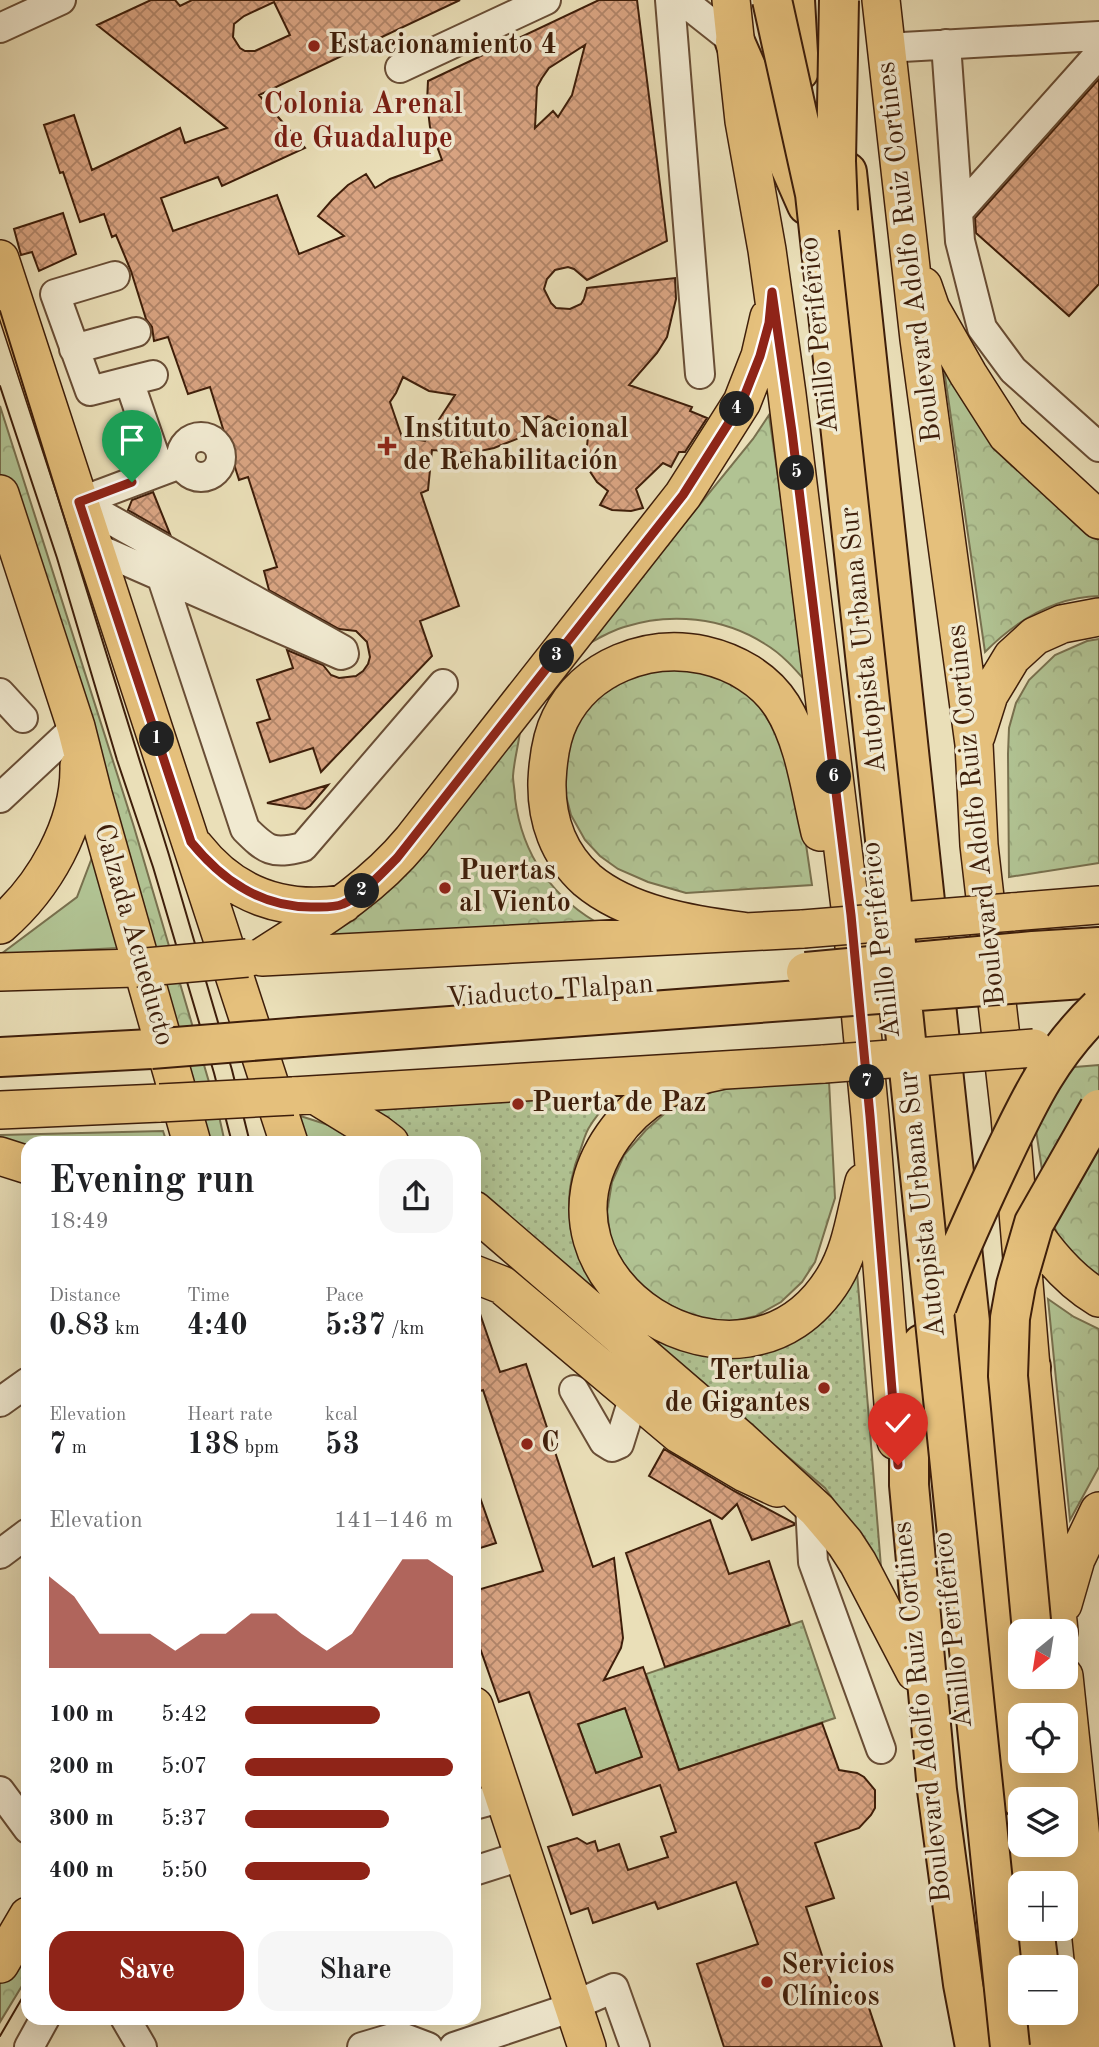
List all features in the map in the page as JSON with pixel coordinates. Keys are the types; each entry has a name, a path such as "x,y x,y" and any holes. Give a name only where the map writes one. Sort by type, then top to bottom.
{"highway":[{"path":"772,0 819,197"},
{"name":"Anillo Periférico","path":"795,0 819,197 976,1852 998,2047"},
{"name":"Anillo Periférico","path":"828,0 1020,1787"},
{"path":"819,197 839,0"},
{"path":"735,42 819,197"},
{"name":"Autopista Urbana Sur","path":"819,197 862,407 1015,1871"},
{"name":"Autopista Urbana Sur","path":"819,197 1010,2047"},
{"name":"Viaducto Tlalpan","path":"0,1057 148,1036 1029,967 1099,947"},
{"name":"Viaducto Tlalpan","path":"1029,967 1099,978"},
{"path":"964,2045 963,1984 937,1790 909,1485 908,1438 912,1388 922,1344 960,1246 1029,1099 1058,1054 1099,1008"},
{"name":"Viaducto Tlalpan","path":"0,1032 148,1036"},
{"path":"1048,1619 1009,1396 1010,1318 1018,1275 1034,1223 1099,1109"},
{"path":"988,1485 1031,1367"},
{"path":"1065,1941 1081,1986 1094,2047"},
{"path":"1070,2047 1081,1986"},
{"path":"1031,2025 1034,2047"},
{"path":"1044,2025 1047,2047"}],"main road":[{"name":"Boulevard Adolfo Ruiz Cortines","path":"731,0 744,121 767,250 792,432 851,915 915,1672 964,2045"},
{"name":"Boulevard Adolfo Ruiz Cortines","path":"881,0 921,353 974,744 979,845 1010,1116 1049,1619"},
{"path":"908,240 931,309 1007,435 1099,520"},
{"path":"0,259 287,1136"},
{"path":"255,957 344,904 397,858 683,495 742,402 769,323 772,292"},
{"path":"0,494 76,727 79,787 65,835 54,857 31,892 0,925"},
{"path":"974,744 989,695 1012,657 1035,636 1062,624 1099,617"},
{"path":"741,931 676,920 618,899 577,870 558,843 547,799 554,732 577,693 588,682 614,665 661,652 697,653 729,663 750,674 769,689 781,704 798,740 827,859 834,881 851,915"},
{"name":"Calzada Acueducto","path":"76,727 190,1136"},
{"path":"191,842 216,871 267,900 305,907 344,904"},
{"path":"1022,912 1061,895 1099,888"},
{"name":"Viaducto Tlalpan","path":"0,972 135,968 255,957 803,929 1099,905"},
{"path":"0,1110 304,1096 810,1065 1034,1048 1099,1040"},
{"path":"724,1070 683,1080 664,1089 639,1107 619,1127 608,1143 589,1186 587,1220 597,1255 619,1287 656,1318 680,1330 734,1340 771,1334 801,1316 824,1292 842,1265 873,1154"},
{"path":"304,1096 381,1136"},
{"path":"0,1156 21,1163"},
{"path":"1017,1209 1049,1255 1082,1287 1099,1298"},
{"path":"481,1216 731,1431 830,1524 851,1553 915,1672"},
{"path":"481,1277 502,1285 679,1434 744,1473 807,1501"},
{"path":"1054,1619 1087,1551 1099,1511"},
{"path":"1065,1689 1081,1986"},
{"path":"481,1750 489,1801 524,1855 587,2047"},
{"path":"0,1964 21,1928"}],"street":[{"path":"0,28 61,0"},
{"path":"400,68 546,0"},
{"path":"670,0 699,373"},
{"path":"687,0 692,8 735,42"},
{"path":"885,48 1099,36"},
{"path":"946,44 960,241 982,328 1013,370 1099,447"},
{"path":"958,212 1099,54"},
{"path":"79,502 171,467 141,378 90,391 55,294 115,276"},
{"path":"74,349 136,332"},
{"path":"79,502 343,650 344,654 94,547"},
{"path":"161,576 245,829 264,848 286,852 303,847 443,684"},
{"path":"0,693 23,718"},
{"path":"0,798 76,727"},
{"path":"0,1402 21,1387"},
{"path":"574,1390 604,1442 612,1447 619,1444 634,1396"},
{"path":"807,1501 813,1562 881,1749"},
{"path":"0,1554 21,1538"},
{"path":"0,1791 21,1820"},
{"path":"481,1869 524,1855"},
{"path":"454,2047 573,2006 614,1988 635,2047"},
{"path":"29,2047 41,2025"},
{"path":"129,2025 142,2047"},
{"path":"362,2047 399,2036 428,2047"}],"green space":[{"path":"939,335 1007,451 1099,541 1099,596 1082,597 1051,606 1010,630 985,652"},
{"path":"0,406 134,827 223,1136 195,1136 0,490"},
{"path":"769,415 808,684 771,648 749,635 714,623 678,619 642,622 604,635 585,646 753,439"},
{"path":"1099,639 1099,863 1009,877 1009,728 1016,703 1029,680 1055,655 1087,641"},
{"path":"693,666 737,684 759,705 775,731 799,797 812,885 686,893 648,882 618,869 600,856 585,840 571,815 564,788 565,757 574,726 588,704 626,675"},
{"path":"520,732 513,779 519,819 533,857 543,874 570,903 605,927 316,941 354,920 420,857"},
{"path":"93,855 118,948 1,954 77,897"},
{"path":"1099,1065 1099,1278 1064,1247 1049,1216 1027,1071"},
{"path":"829,1081 835,1198 815,1262 802,1282 781,1302 756,1316 729,1322 701,1321 638,1289 611,1241 607,1212 612,1182 624,1155 646,1130 672,1107 719,1089"},
{"path":"617,1092 587,1132 573,1171 570,1190 569,1208 575,1242 600,1294 481,1200 481,1136 402,1136 366,1107"},
{"path":"291,1113 344,1130 352,1136 299,1136"},
{"path":"163,1131 165,1136 21,1136 21,1147 0,1142 0,1135"},
{"path":"857,1272 881,1567 825,1488 640,1332 668,1345 697,1353"},
{"path":"1048,1299 1074,1317 1099,1329 1099,1467 1070,1520"},
{"path":"802,1621 835,1718 679,1770 646,1674"},
{"path":"625,1708 642,1757 596,1773 578,1724"},
{"path":"21,1938 21,1988 0,2022 0,1975"}],"building":[{"path":"151,0 175,0 180,6 192,0 460,0 259,95 305,148 222,186 218,177 161,198 173,231 277,195 299,254 344,236 318,216 348,185 366,174 375,188 390,179 442,160 430,127 428,81 599,0 637,0 667,241 587,280 568,267 555,270 547,279 544,289 556,308 570,309 581,304 587,288 675,278 676,299 667,337 629,385 692,407 690,411 707,418 685,452 679,452 671,467 663,463 636,489 643,508 631,511 612,510 600,505 608,491 597,482 589,470 586,456 588,436 548,416 527,435 494,448 471,453 432,450 428,490 421,493 459,606 420,621 432,656 321,772 313,748 270,762 257,723 270,719 257,680 293,668 287,650 323,665 331,675 339,678 356,676 368,664 370,657 367,642 356,631 339,629 269,590 264,571 277,567 248,477 239,480 210,387 188,394 168,337 154,341 152,327 146,319 116,235 112,237 104,214 80,222 44,125 74,115 92,170 180,128 185,143 227,128 97,25","holes":["274,2 290,35 255,51 240,48 233,37 234,24 244,16","585,45 572,95 558,117 553,111 535,128 537,87 549,68","403,377 429,391 455,395 425,441 402,437 390,402"]},
{"path":"1099,79 1099,284 1069,316 976,233 975,218"},
{"path":"63,213 76,254 39,271 32,252 21,255 14,229"},
{"path":"153,492 170,534 128,510 132,500"},
{"path":"328,785 305,809 267,803"},
{"path":"481,1317 500,1372 526,1364 593,1567 614,1558 623,1638 621,1648 604,1680 643,1667 679,1770 822,1723 839,1770 857,1773 875,1790 875,1808 859,1828 815,1843 834,1898 806,1907 839,2007 866,1999 882,2047 724,2047 697,1964 758,1944 736,1882 658,1909 655,1902 593,1923 588,1908 571,1914 548,1847 577,1838 587,1844 595,1841 598,1851 619,1844 628,1870 668,1857 661,1837 676,1832 660,1785 573,1815 529,1692 499,1702 481,1651 481,1589 543,1571 483,1390 481,1391","holes":["625,1708 642,1757 596,1773 578,1724"]},
{"path":"664,1449 794,1525 752,1540 737,1504 722,1519 649,1476"},
{"path":"481,1500 496,1543 481,1548"},
{"path":"710,1520 729,1574 769,1561 790,1625 665,1667 626,1553"}],"tram line":[{"path":"0,311 169,855 232,1070 248,1136"},
{"path":"0,386 57,558 117,760 153,867 230,1136"},
{"path":"0,2036 21,2000"}],"place":[{"name":"Estacionamiento 4","path":"314,46"},
{"name":"Instituto Nacional de Rehabilitación","path":"387,446"},
{"name":"Puertas al Viento","path":"445,888"},
{"name":"Puerta de Paz","path":"518,1104"},
{"name":"Tertulia de Gigantes","path":"824,1388"},
{"name":"C","path":"527,1444"},
{"name":"Servicios Clínicos","path":"767,1982"}],"district":[{"name":"Colonia Arenal de Guadalupe","path":"363,122"}],"route":[{"path":"132,482 79,502 191,842 216,871 232,883 267,900 305,907 344,904 380,875 412,840 683,495 742,402 760,356 769,323 772,292 792,432 851,915 898,1465"}]}
